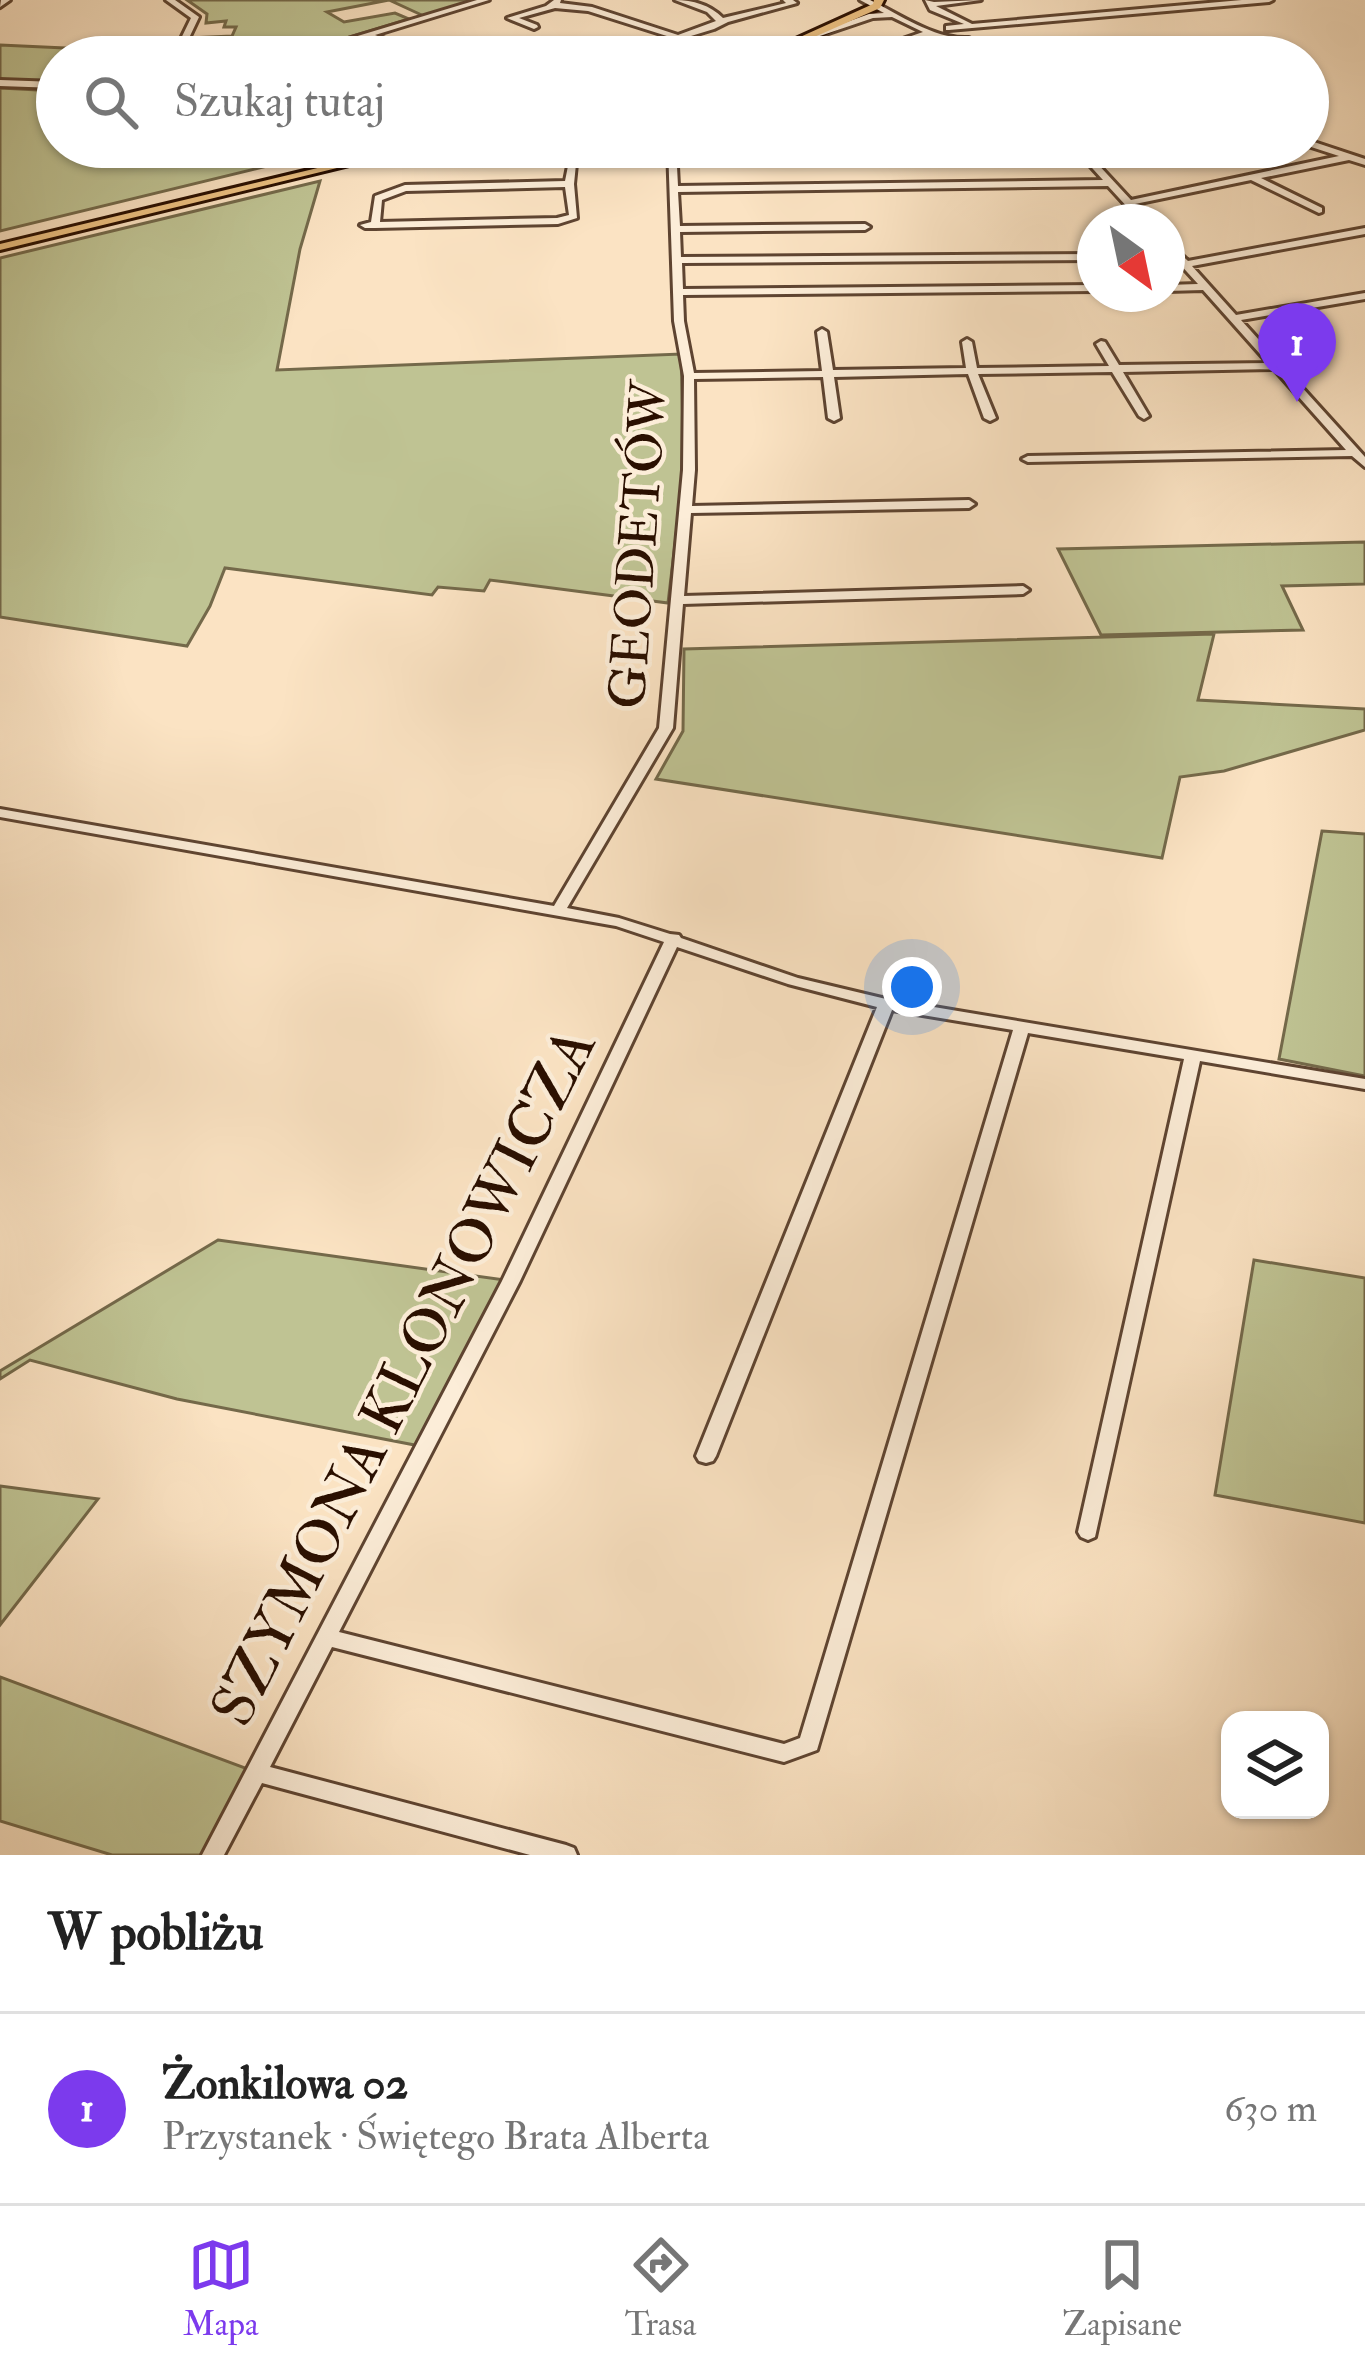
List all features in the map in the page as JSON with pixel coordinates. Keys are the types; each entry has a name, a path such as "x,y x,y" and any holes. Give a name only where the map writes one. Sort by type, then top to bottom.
{"main road":[{"path":"816,36 879,2"},
{"path":"786,36 849,7"},
{"path":"0,243 303,168"},
{"path":"0,243 341,168"}],"street":[{"path":"170,0 195,17 186,36"},
{"path":"365,36 485,0"},
{"path":"679,0 710,10 719,19"},
{"path":"680,36 719,19 746,18 793,2 787,0"},
{"path":"864,0 921,19 943,32"},
{"path":"974,27 933,8 932,2 977,0"},
{"path":"925,36 974,27 1269,0"},
{"path":"849,7 879,2 899,16 952,36"},
{"path":"534,26 511,19 555,3 675,36"},
{"path":"817,36 872,16 899,16"},
{"path":"0,83 36,84"},
{"path":"1329,150 1365,162"},
{"path":"1329,161 1349,157"},
{"path":"569,184 405,188 378,198 370,225 558,221 574,216 571,168"},
{"name":"GEODETÓW","path":"560,910 661,741 672,685 686,510 689,376 678,292 674,168"},
{"path":"1096,168 1128,203 1299,168"},
{"path":"1254,178 1319,210"},
{"path":"677,189 1110,183"},
{"path":"677,229 865,227"},
{"path":"1185,258 1365,231"},
{"path":"677,260 1077,257"},
{"path":"1185,266 1365,464"},
{"path":"1185,288 1208,287"},
{"path":"678,292 1077,288"},
{"path":"1235,318 1365,296"},
{"path":"822,332 834,418"},
{"path":"967,342 972,372 990,418"},
{"path":"1101,344 1144,416"},
{"path":"689,376 1277,366"},
{"path":"1028,459 1354,453"},
{"path":"686,510 969,505"},
{"path":"676,600 1023,590"},
{"path":"0,814 560,910 674,938 793,981 886,1004 1365,1084"},
{"name":"SZYMONA KLONOWICZA","path":"213,1855 511,1281 674,938"},
{"path":"706,1456 886,1004"},
{"path":"326,1637 784,1753 797,1752 808,1744 1022,1028"},
{"path":"1088,1532 1193,1055"},
{"path":"256,1772 566,1855"}],"green space":[{"path":"187,0 389,0 327,12 344,22 395,13 409,19 353,36 232,36 236,27 224,27 226,21 206,23 207,14"},
{"path":"389,0 479,0 426,17"},
{"path":"0,45 36,47 36,83 0,81"},
{"path":"0,88 36,90 36,168 259,168 0,231"},
{"path":"320,181 300,249 277,370 681,354 684,468 668,603 490,580 484,591 438,587 432,595 225,568 187,646 0,617 0,258"},
{"path":"1365,542 1365,584 1282,586 1303,630 1101,635 1058,549"},
{"path":"1214,634 1198,700 1365,709 1365,730 1224,771 1180,777 1162,858 656,779 683,731 684,649"},
{"path":"1322,831 1365,834 1365,1076 1279,1059"},
{"path":"218,1240 511,1281 425,1447 177,1399 30,1360 0,1379 0,1371"},
{"path":"1254,1260 1365,1278 1365,1523 1215,1495"},
{"path":"0,1486 98,1499 0,1625"},
{"path":"0,1677 256,1772 213,1855 112,1855 0,1821"}],"place":[{"name":"Żonkilowa 02","path":"1297,402"}]}
